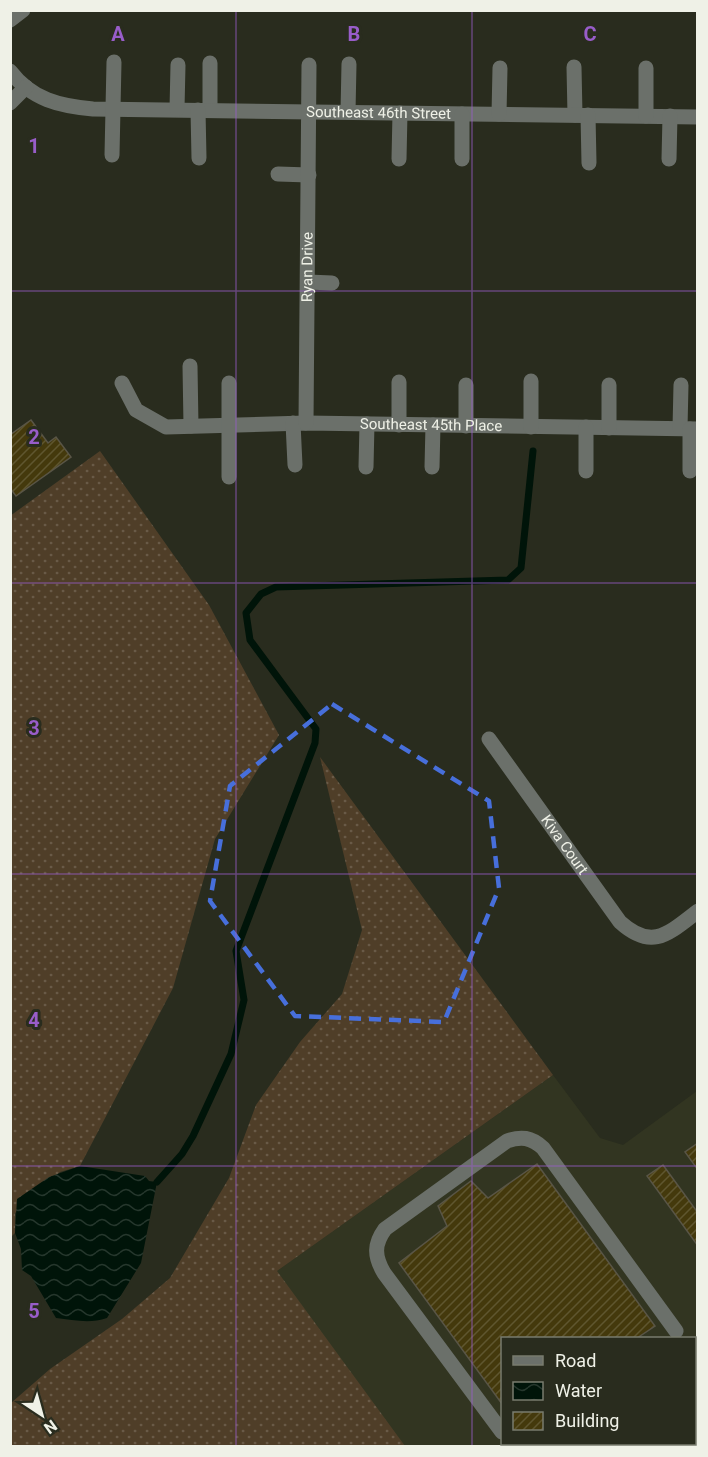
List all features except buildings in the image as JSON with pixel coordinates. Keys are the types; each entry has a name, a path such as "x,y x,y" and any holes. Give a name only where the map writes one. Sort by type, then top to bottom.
{"street":[{"path":"10,20 23,10"},
{"path":"112,155 114,62"},
{"path":"199,158 210,63"},
{"path":"348,112 349,64"},
{"path":"177,109 178,65"},
{"name":"Ryan Drive","path":"295,465 309,282 309,65"},
{"path":"574,67 589,163"},
{"path":"499,114 500,68"},
{"path":"646,68 646,116"},
{"path":"10,72 26,87 10,103"},
{"name":"Southeast 46th Street","path":"26,87 41,98 59,106 112,109 698,117"},
{"path":"399,159 400,113"},
{"path":"462,114 462,159"},
{"path":"669,159 670,116"},
{"path":"278,174 309,175"},
{"path":"309,282 332,283"},
{"path":"190,366 191,426"},
{"path":"531,381 531,427"},
{"path":"399,382 399,424"},
{"name":"Southeast 45th Place","path":"122,383 136,410 166,427 300,423 689,429"},
{"path":"229,383 229,477"},
{"path":"465,426 466,385"},
{"path":"609,385 609,428"},
{"path":"681,385 689,429 690,471"},
{"path":"366,467 367,424"},
{"path":"432,466 433,425"},
{"path":"586,427 586,471"},
{"name":"Kiva Court","path":"489,739 620,922 634,934 651,938 666,934 698,911"},
{"path":"501,1431 384,1273 376,1254 379,1237 385,1229 507,1141 516,1138 530,1139 543,1148 676,1331"}],"highlighted area":[{"path":"332,704 489,801 499,888 444,1022 295,1016 210,901 230,786"}],"shaded area":[{"path":"100,451 209,605 279,735 215,839 173,988 80,1166 60,1172 15,1213 15,1233 11,1237 10,516"},
{"path":"320,757 553,1075 277,1271 405,1446 11,1446 11,1403 50,1369 122,1319 170,1278 229,1178 256,1105 300,1042 342,994 362,930"},
{"path":"553,1075 600,1138 623,1145 697,1091 697,1446 381,1446 260,1283"}],"water":[{"path":"80,1166 145,1176 149,1181 157,1182 141,1263 107,1318 94,1321 56,1318 31,1276 22,1270 21,1249 15,1233 17,1199 49,1177"}],"waterway":[{"path":"157,1182 182,1154 193,1136 231,1054 244,1000 236,951 315,743 316,729 250,640 246,613 261,594 276,587 508,580 521,568 533,451"}]}
